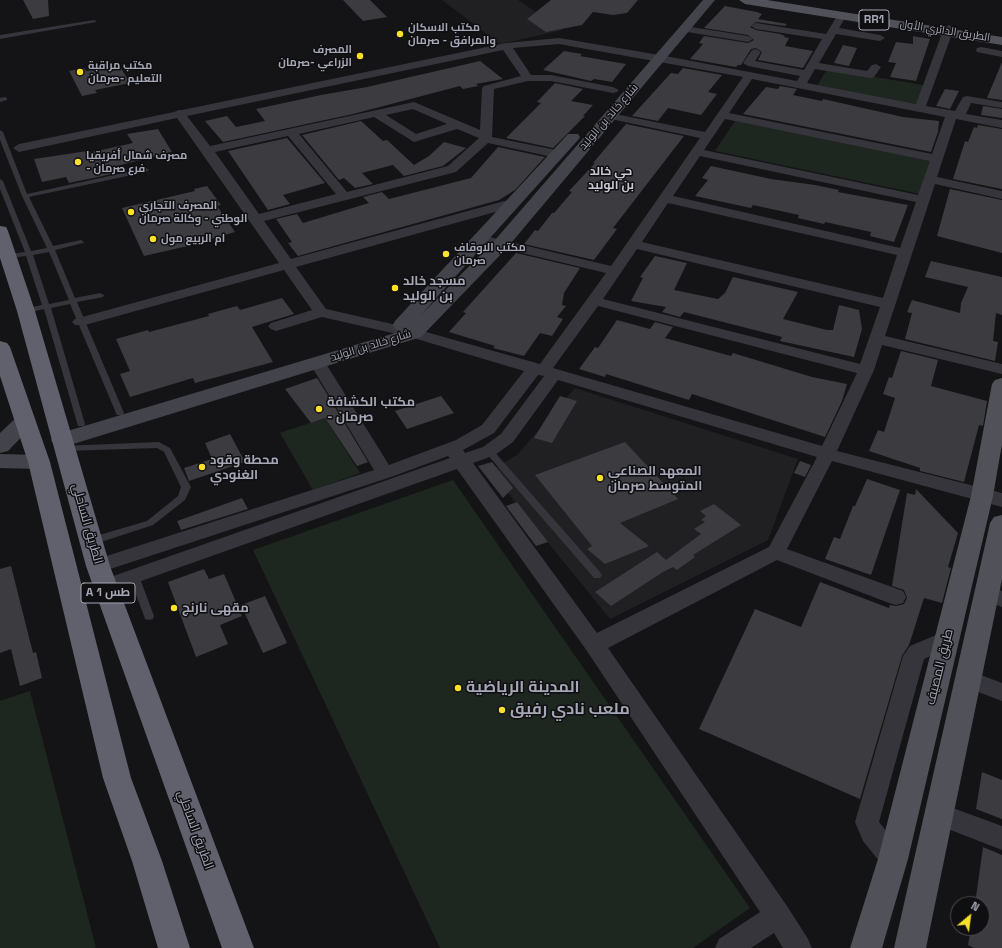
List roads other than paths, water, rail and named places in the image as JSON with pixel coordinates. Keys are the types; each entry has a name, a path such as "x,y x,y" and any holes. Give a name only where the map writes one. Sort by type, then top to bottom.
{"highway":[{"name":"الطريق الساحلي","path":"0,231 19,255 37,310 92,541 102,576 238,948"},
{"name":"A 1 طس","path":"0,347 5,378 25,421 39,462 117,778 147,861 174,948"}],"main road":[{"name":"الطريق الدائري الأول","path":"745,0 949,30 1002,36"},
{"name":"الطريق الدائري الأول","path":"771,0 949,30 1002,41"},
{"name":"طريق المصيف","path":"866,948 893,859 948,638 992,498 1002,384"},
{"path":"911,948 968,679 994,596 1001,536"}],"street":[{"name":"شارع خالد بن الوليد","path":"67,435 120,412 166,404 317,362 406,331 500,244 610,116 691,0"},
{"name":"شارع خالد بن الوليد","path":"67,435 406,331 474,227 499,220 512,203 613,90 685,28 709,0"},
{"path":"800,85 842,15"},
{"path":"756,26 792,27 831,34 880,38"},
{"path":"685,28 724,39 748,39"},
{"path":"920,108 949,30"},
{"path":"985,38 980,53 1002,54"},
{"path":"19,148 179,113 506,46 559,41 745,71 800,85 1002,124"},
{"path":"506,46 528,78"},
{"path":"102,576 385,473 457,455 489,451 507,438 544,371 722,116 756,52"},
{"path":"745,71 810,69 870,75 876,67"},
{"path":"255,219 452,169 486,138 488,87 528,78 557,78 613,90"},
{"path":"594,645 776,552 827,454 866,370 937,159 956,115 967,99 1002,105"},
{"path":"207,150 414,105 486,138 557,154"},
{"path":"179,113 207,150 320,312"},
{"path":"376,113 414,138 457,125"},
{"path":"610,116 707,136"},
{"path":"722,116 937,159"},
{"path":"291,132 345,197"},
{"path":"696,152 923,200"},
{"path":"930,179 1002,195"},
{"path":"664,198 905,253"},
{"path":"83,327 291,270 474,227 512,203"},
{"path":"474,227 500,244 614,271"},
{"path":"633,244 888,304"},
{"path":"594,301 866,370"},
{"path":"276,326 320,312 406,331 827,454 992,498"},
{"path":"876,339 1002,369"},
{"path":"317,362 385,473"},
{"path":"102,576 134,576 457,455 462,444 488,428 544,371"},
{"path":"0,446 25,421"},
{"path":"457,455 594,645 800,948"},
{"path":"0,461 39,462"},
{"path":"776,552 896,597"},
{"path":"893,859 872,833 867,822 914,656 917,652 948,638"},
{"path":"968,679 1002,692"},
{"path":"939,814 1002,838"},
{"path":"728,948 778,915"}],"lane":[{"path":"0,37 94,21"},
{"path":"0,132 3,151 51,249 72,302 120,412"},
{"path":"3,151 19,148"},
{"path":"25,196 146,170"},
{"path":"0,181 19,255 81,242"},
{"path":"37,310 100,295"},
{"path":"67,435 159,445 167,450 186,487 182,498 150,522 92,541"},
{"path":"489,451 597,575"},
{"path":"134,576 149,616"}],"place":[{"name":"مكتب الاسكان والمرافق - صرمان","path":"400,34"},
{"name":"المصرف الزراعي -صرمان","path":"360,56"},
{"name":"مكتب مراقبة التعليم -صرمان","path":"80,72"},
{"name":"مصرف شمال أفريقيا - فرع صرمان","path":"78,162"},
{"name":"المصرف التجاري الوطني - وكالة صرمان","path":"131,212"},
{"name":"ام الربيع مول","path":"153,239"},
{"name":"مكتب الاوقاف صرمان","path":"446,254"},
{"name":"مسجد خالد بن الوليد","path":"395,288"},
{"name":"مكتب الكشافة - صرمان","path":"319,409"},
{"name":"محطة وقود الغنودي","path":"202,467"},
{"name":"المعهد الصناعي المتوسط صرمان","path":"600,478"},
{"name":"مقهى نارنج","path":"174,608"},
{"name":"المدينة الرياضية","path":"458,688"},
{"name":"ملعب نادي رفيق","path":"502,710"}],"district":[{"name":"حي خالد بن الوليد","path":"611,179"}]}
